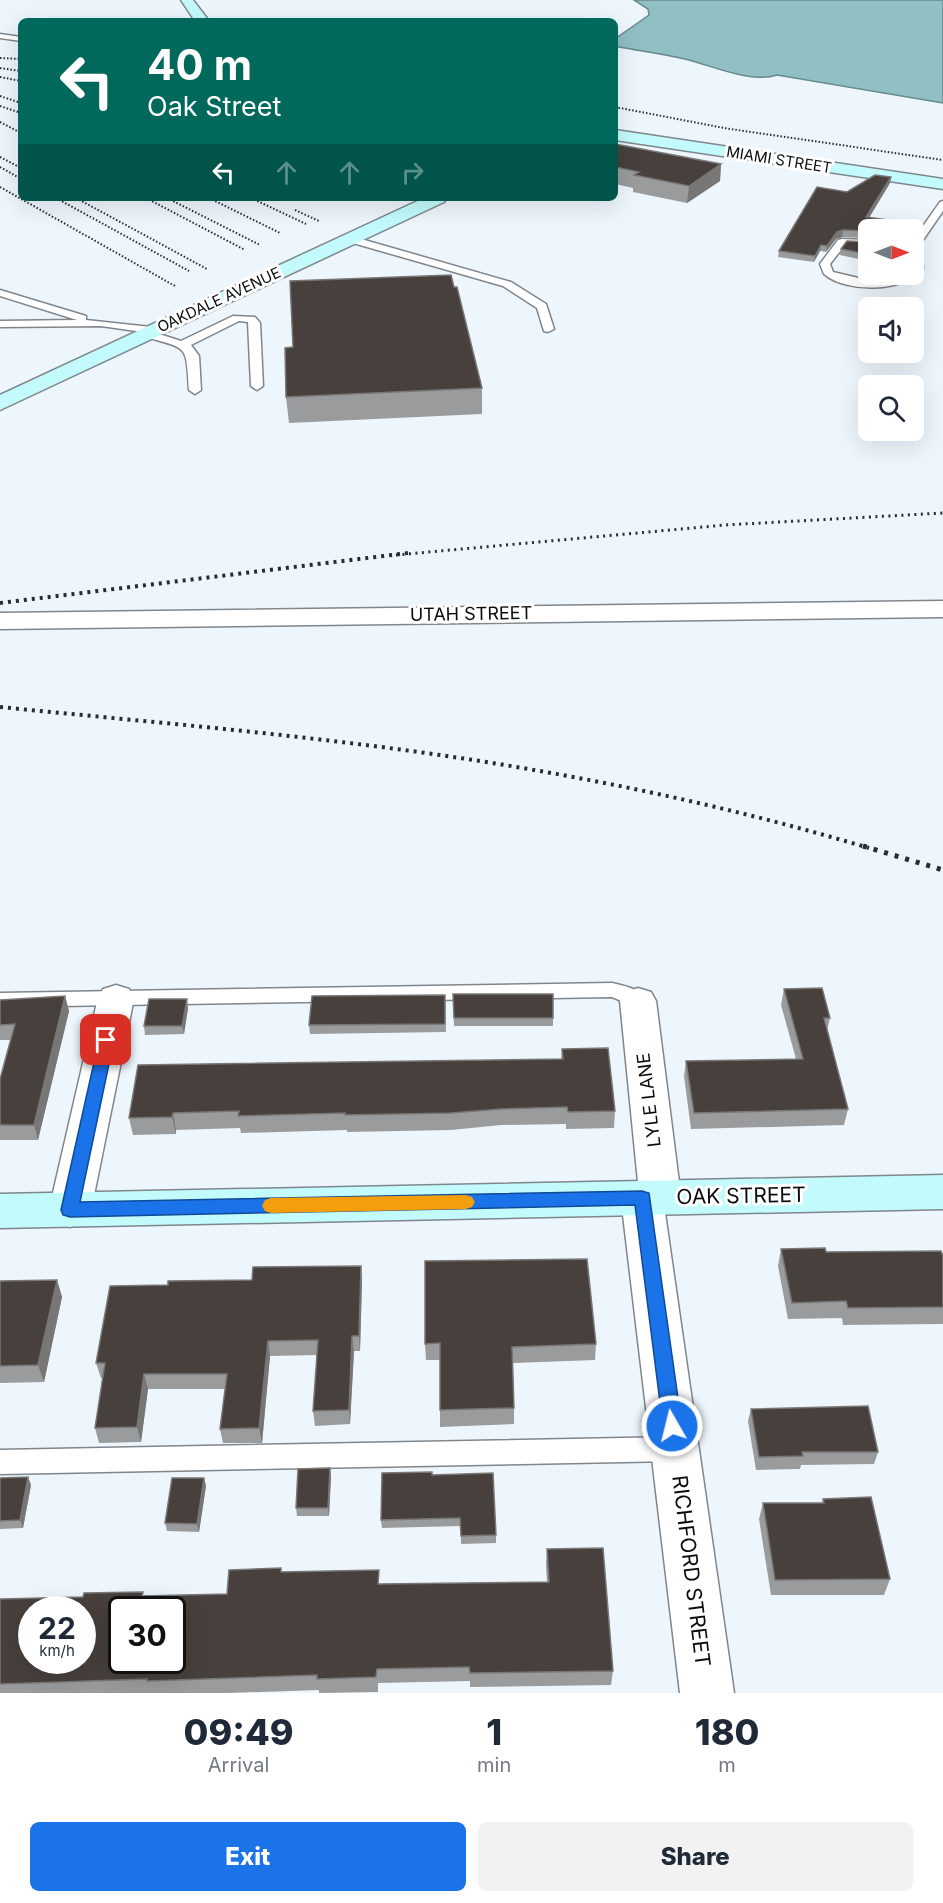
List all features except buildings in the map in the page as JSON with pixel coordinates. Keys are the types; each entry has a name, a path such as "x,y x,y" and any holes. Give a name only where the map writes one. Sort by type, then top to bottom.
{"street":[{"path":"187,0 200,18"},
{"name":"MIAMI STREET","path":"618,135 943,184"},
{"name":"OAKDALE AVENUE","path":"0,403 432,201"},
{"name":"UTAH STREET","path":"0,621 943,609"},
{"path":"70,1210 116,998"},
{"name":"LYLE LANE","path":"638,1001 651,1198"},
{"name":"OAK STREET","path":"0,1211 943,1192"},
{"name":"RICHFORD STREET","path":"651,1198 675,1449 707,1693"}],"lane":[{"path":"0,36 18,39"},
{"path":"924,231 943,204"},
{"path":"350,239 507,284 542,306 549,329"},
{"path":"858,243 842,242 825,264 829,274 845,281 858,282"},
{"path":"0,293 101,323 151,332 183,344 193,356 195,390"},
{"path":"183,344 237,318 251,319 254,323 257,386"},
{"path":"0,324 101,323"},
{"path":"0,1000 612,990 638,1001"},
{"path":"0,1462 675,1449"}],"water":[{"path":"634,0 943,0 943,103 777,75 756,77 731,73 685,59 618,46 618,37 649,15 648,9"}],"railway":[{"path":"0,58 18,59"},
{"path":"0,68 18,71"},
{"path":"0,77 18,80"},
{"path":"0,96 18,102"},
{"path":"0,106 18,112"},
{"path":"618,108 724,128 943,160"},
{"path":"0,122 18,131"},
{"path":"0,157 18,166"},
{"path":"0,167 18,177"},
{"path":"0,187 18,197"},
{"path":"25,201 175,286"},
{"path":"61,201 189,271"},
{"path":"82,201 207,269"},
{"path":"152,201 245,250"},
{"path":"173,201 260,245"},
{"path":"215,201 280,233"},
{"path":"257,201 306,224"},
{"path":"295,210 319,221"},
{"path":"396,555 725,525 943,513"},
{"path":"0,603 408,553"},
{"path":"0,707 312,739 486,762 679,799 869,848"},
{"path":"863,846 943,870"}],"slow traffic":[{"path":"271,1206 466,1202"}],"route":[{"path":"106,1040 70,1210 642,1198 672,1426"}]}
